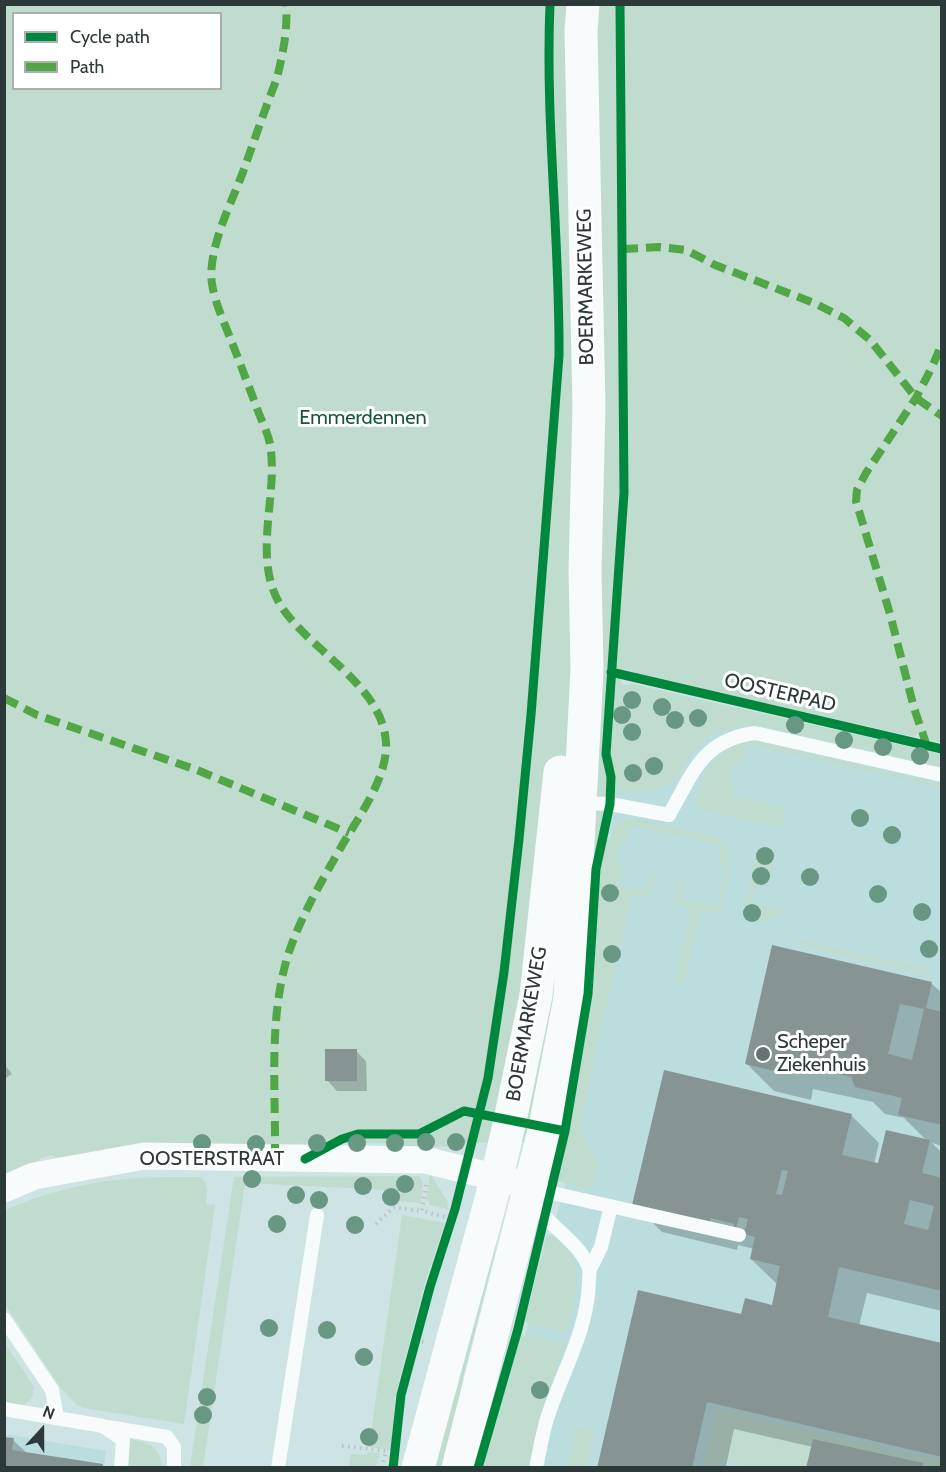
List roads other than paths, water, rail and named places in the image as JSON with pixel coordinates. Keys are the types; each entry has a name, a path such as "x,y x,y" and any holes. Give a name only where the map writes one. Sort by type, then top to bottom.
{"street":[{"name":"BOERMARKEWEG","path":"403,1459 497,1177 536,995 568,802 586,669 585,570 589,407 581,42 583,4"},
{"name":"BOERMARKEWEG","path":"458,1467 545,1127 570,998 568,802"},
{"name":"OOSTERSTRAAT","path":"4,1189 34,1176 144,1156 426,1160 530,1186"}],"lane":[{"path":"568,802 610,804 669,815 701,759 735,735 755,733 942,775"},
{"path":"530,1186 739,1235"},
{"path":"530,1186 536,1206 546,1219 574,1242 590,1269"},
{"path":"536,1467 546,1422 577,1342 589,1293 590,1269 602,1247 611,1206"},
{"path":"278,1467 317,1215"},
{"path":"4,1319 52,1390 57,1417"},
{"path":"4,1409 167,1437 174,1447 174,1467"},
{"path":"104,1426 123,1440 122,1467"}],"place":[{"name":"Scheper Ziekenhuis","path":"763,1054"}],"park label":[{"name":"Emmerdennen","path":"363,418"}]}
